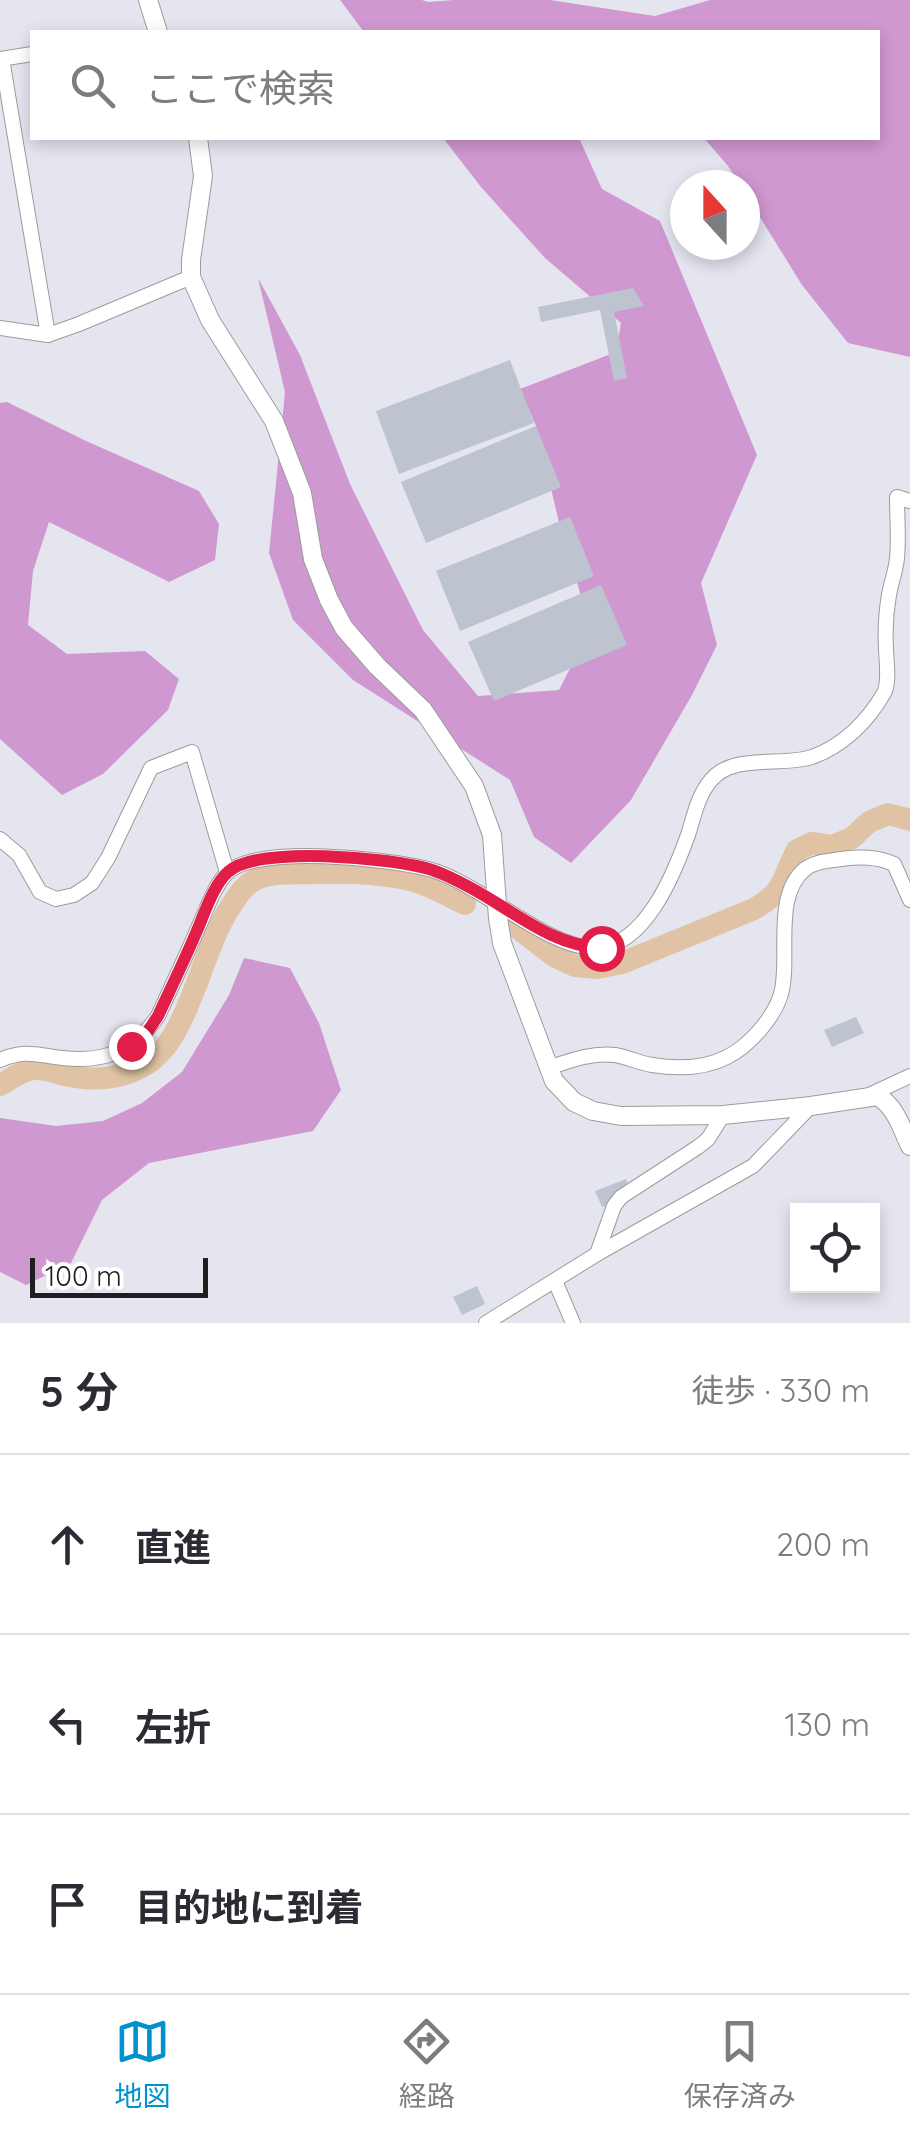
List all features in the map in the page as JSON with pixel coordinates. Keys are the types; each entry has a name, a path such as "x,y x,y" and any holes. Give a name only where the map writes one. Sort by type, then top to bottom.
{"street":[{"path":"148,0 157,30"},
{"path":"30,54 1,59 48,335"},
{"path":"198,140 204,176 191,277 210,320 274,422 302,493 313,558 344,628 376,666 424,710 474,786 492,835 502,942 554,1081 567,1097 593,1111 621,1116 722,1115 877,1096 884,1099 896,1116 910,1146"},
{"path":"0,328 48,335 191,277"},
{"path":"0,1060 30,1052 85,1060 131,1046 146,1034 158,1016 227,872 259,859 400,862 433,870 538,929 585,947 601,948 627,938 645,922 659,899 702,793 712,778 723,768 809,758 836,746 856,729 886,689 888,600 897,559 897,497 910,501"},
{"path":"0,839 19,856 40,892 56,899 74,896 92,882 108,858 151,768 192,752 227,872"},
{"path":"548,1068 580,1058 612,1055 652,1065 688,1067 730,1056 752,1038 778,1002 782,992 784,920 793,885 803,870 816,863 879,858 894,864 910,900"},
{"path":"866,1096 910,1076"},
{"path":"486,1323 753,1166 811,1106"},
{"path":"598,1254 614,1206 621,1197 698,1148 722,1115"},
{"path":"555,1281 573,1323"}],"shaded area":[{"path":"340,0 550,0 655,16 710,0 910,0 910,357 848,343 802,285 760,217 760,170 731,170 706,140 880,140 880,30 362,30"},
{"path":"445,140 580,140 602,189 660,221 670,245 670,260 676,260 757,455 701,583 717,645 631,800 571,863 534,837 510,780 353,680 293,620 269,553 285,392 258,278 300,355 350,484 423,630 478,696 559,690 591,627 563,539 536,426 520,389 616,352 621,323 545,258"},
{"path":"7,402 199,491 219,524 215,560 169,582 49,522 33,571 28,625 67,654 145,651 179,679 168,710 103,774 62,795 0,739 0,403"},
{"path":"244,958 290,968 319,1023 341,1090 313,1131 149,1163 102,1200 71,1263 26,1285 0,1272 0,1118 56,1126 103,1121 142,1103 182,1072 229,995"}],"building":[{"path":"633,288 644,306 614,312 627,378 614,381 600,310 541,322 538,307"},
{"path":"510,360 534,423 399,474 376,411"},
{"path":"536,426 561,487 426,543 401,482"},
{"path":"570,517 594,576 460,631 436,571"},
{"path":"601,585 627,645 494,701 468,642"},
{"path":"856,1017 864,1033 832,1047 824,1030"},
{"path":"626,1179 633,1198 617,1210 614,1206 602,1207 595,1191"},
{"path":"477,1286 485,1304 462,1315 453,1297"}],"waterway":[{"path":"515,926 554,956 575,966 597,968 622,963 765,902 782,883 797,850 812,843 832,846 888,814 910,820"},
{"path":"0,1085 34,1069 106,1078 135,1070 160,1053 184,1015 220,924 239,894 257,879 287,873 380,875 418,882 465,904"}],"route":[{"path":"131,1046 146,1034 158,1016 227,872 259,859 361,858 433,870 538,929 585,947 601,948"}]}
